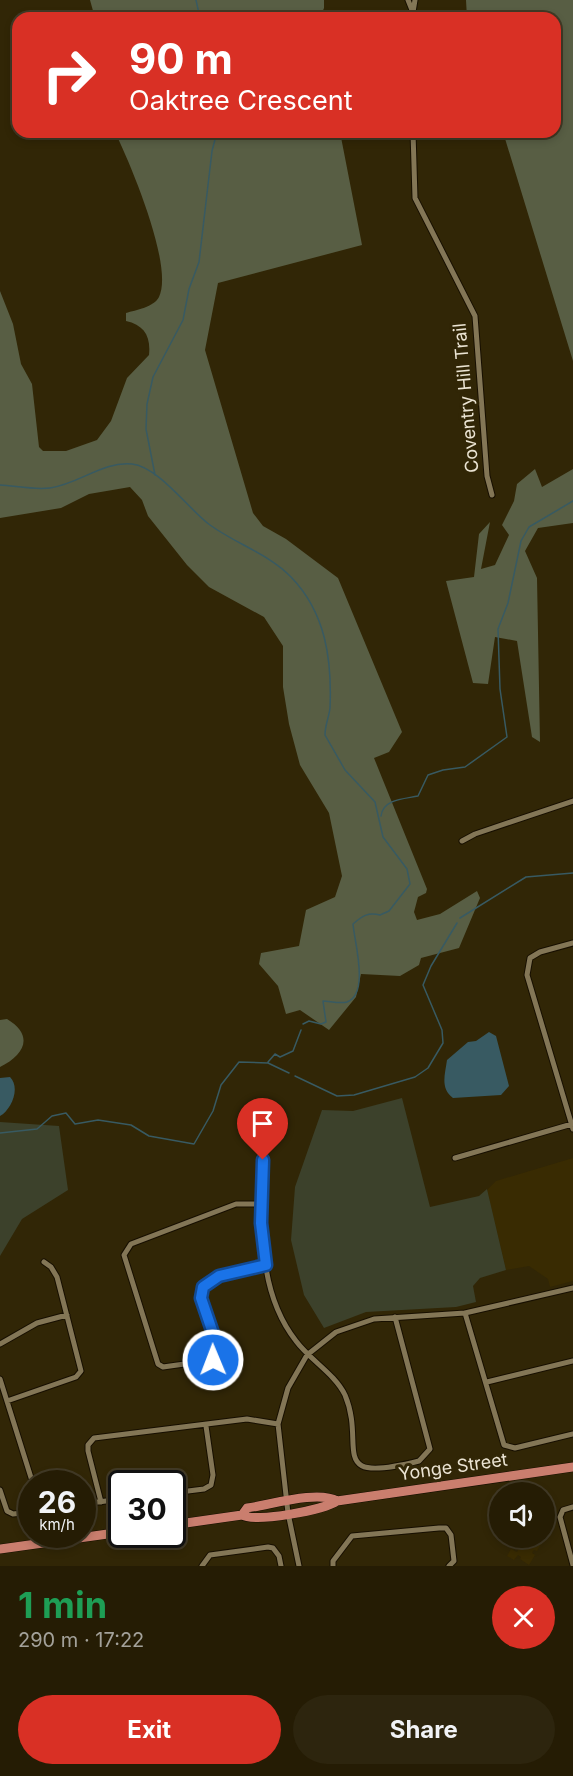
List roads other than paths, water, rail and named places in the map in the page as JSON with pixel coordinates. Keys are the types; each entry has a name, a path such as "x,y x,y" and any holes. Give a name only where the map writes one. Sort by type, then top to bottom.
{"main road":[{"name":"Yonge Street","path":"242,1515 247,1508 328,1496 337,1500 573,1467"},
{"name":"Yonge Street","path":"186,1523 242,1515 248,1518 288,1513 330,1506 337,1500"},
{"path":"0,1549 108,1534"}],"street":[{"path":"408,0 412,10"},
{"path":"412,10 415,0"},
{"name":"Coventry Hill Trail","path":"413,138 415,198 476,316 487,476 492,495"},
{"path":"462,841 475,834 573,801"},
{"path":"456,1158 572,1126 527,975 530,958 540,952 573,943"},
{"path":"263,1160 262,1230 266,1265 281,1318 307,1355 345,1395 351,1448 359,1465 373,1468 419,1461 430,1449 398,1337 395,1317"},
{"path":"263,1204 236,1204 131,1244 125,1250 124,1255 158,1364 163,1367 172,1366 216,1357 218,1348 201,1298 203,1287 219,1276 266,1265"},
{"path":"7,1401 76,1377 81,1371 56,1275 44,1262"},
{"path":"299,1566 288,1513 278,1424 288,1388 307,1355 318,1344 344,1328 374,1319 465,1313 573,1288"},
{"path":"465,1313 504,1445 515,1448 573,1434"},
{"path":"0,1344 37,1323 67,1315"},
{"path":"487,1382 573,1361"},
{"path":"0,1379 29,1470"},
{"path":"101,1502 88,1452 90,1440 247,1419 278,1424"},
{"path":"186,1491 204,1489 211,1485 213,1475 206,1426"},
{"path":"0,1490 7,1511 18,1513"},
{"path":"96,1503 108,1501"},
{"path":"573,1507 563,1510 560,1516 573,1565"},
{"path":"333,1566 333,1561 352,1536 446,1528 451,1535 454,1561 449,1566"},
{"path":"202,1566 204,1560 210,1555 268,1547 273,1548 279,1556 281,1566"}],"water":[{"path":"489,1032 496,1036 509,1086 501,1095 453,1098 445,1086 447,1060 468,1042 476,1041"},
{"path":"10,1077 15,1093 8,1109 0,1116 0,1078"}],"waterway":[{"path":"196,0 199,12"},
{"path":"155,475 146,429 147,404 153,377 183,320 189,289 199,262 215,138"},
{"path":"0,485 50,488 61,486 111,466 132,464 142,467 163,481 210,525 263,555 282,569 303,591 312,606 324,638 330,672 330,708 325,735 345,770 375,802 383,837 407,869 410,884 389,911 380,915 365,915 353,924 359,966 358,989 354,997 344,1003 323,1001 326,1022 321,1024 309,1021 303,1024"},
{"path":"381,816 390,803 418,796 428,775 465,767 507,737 500,689 498,629 508,603 521,541 529,527 573,501"},
{"path":"460,918 526,877 573,873"},
{"path":"295,1076 337,1096 354,1095 415,1077 428,1068 443,1043 442,1030 423,985 431,966 457,923"},
{"path":"268,1062 275,1054 280,1057 293,1051 301,1030"},
{"path":"0,1133 37,1129 52,1116 66,1113 75,1124 98,1120 131,1125 149,1136 194,1144 213,1111 221,1085 239,1062 268,1063 289,1073"}]}
